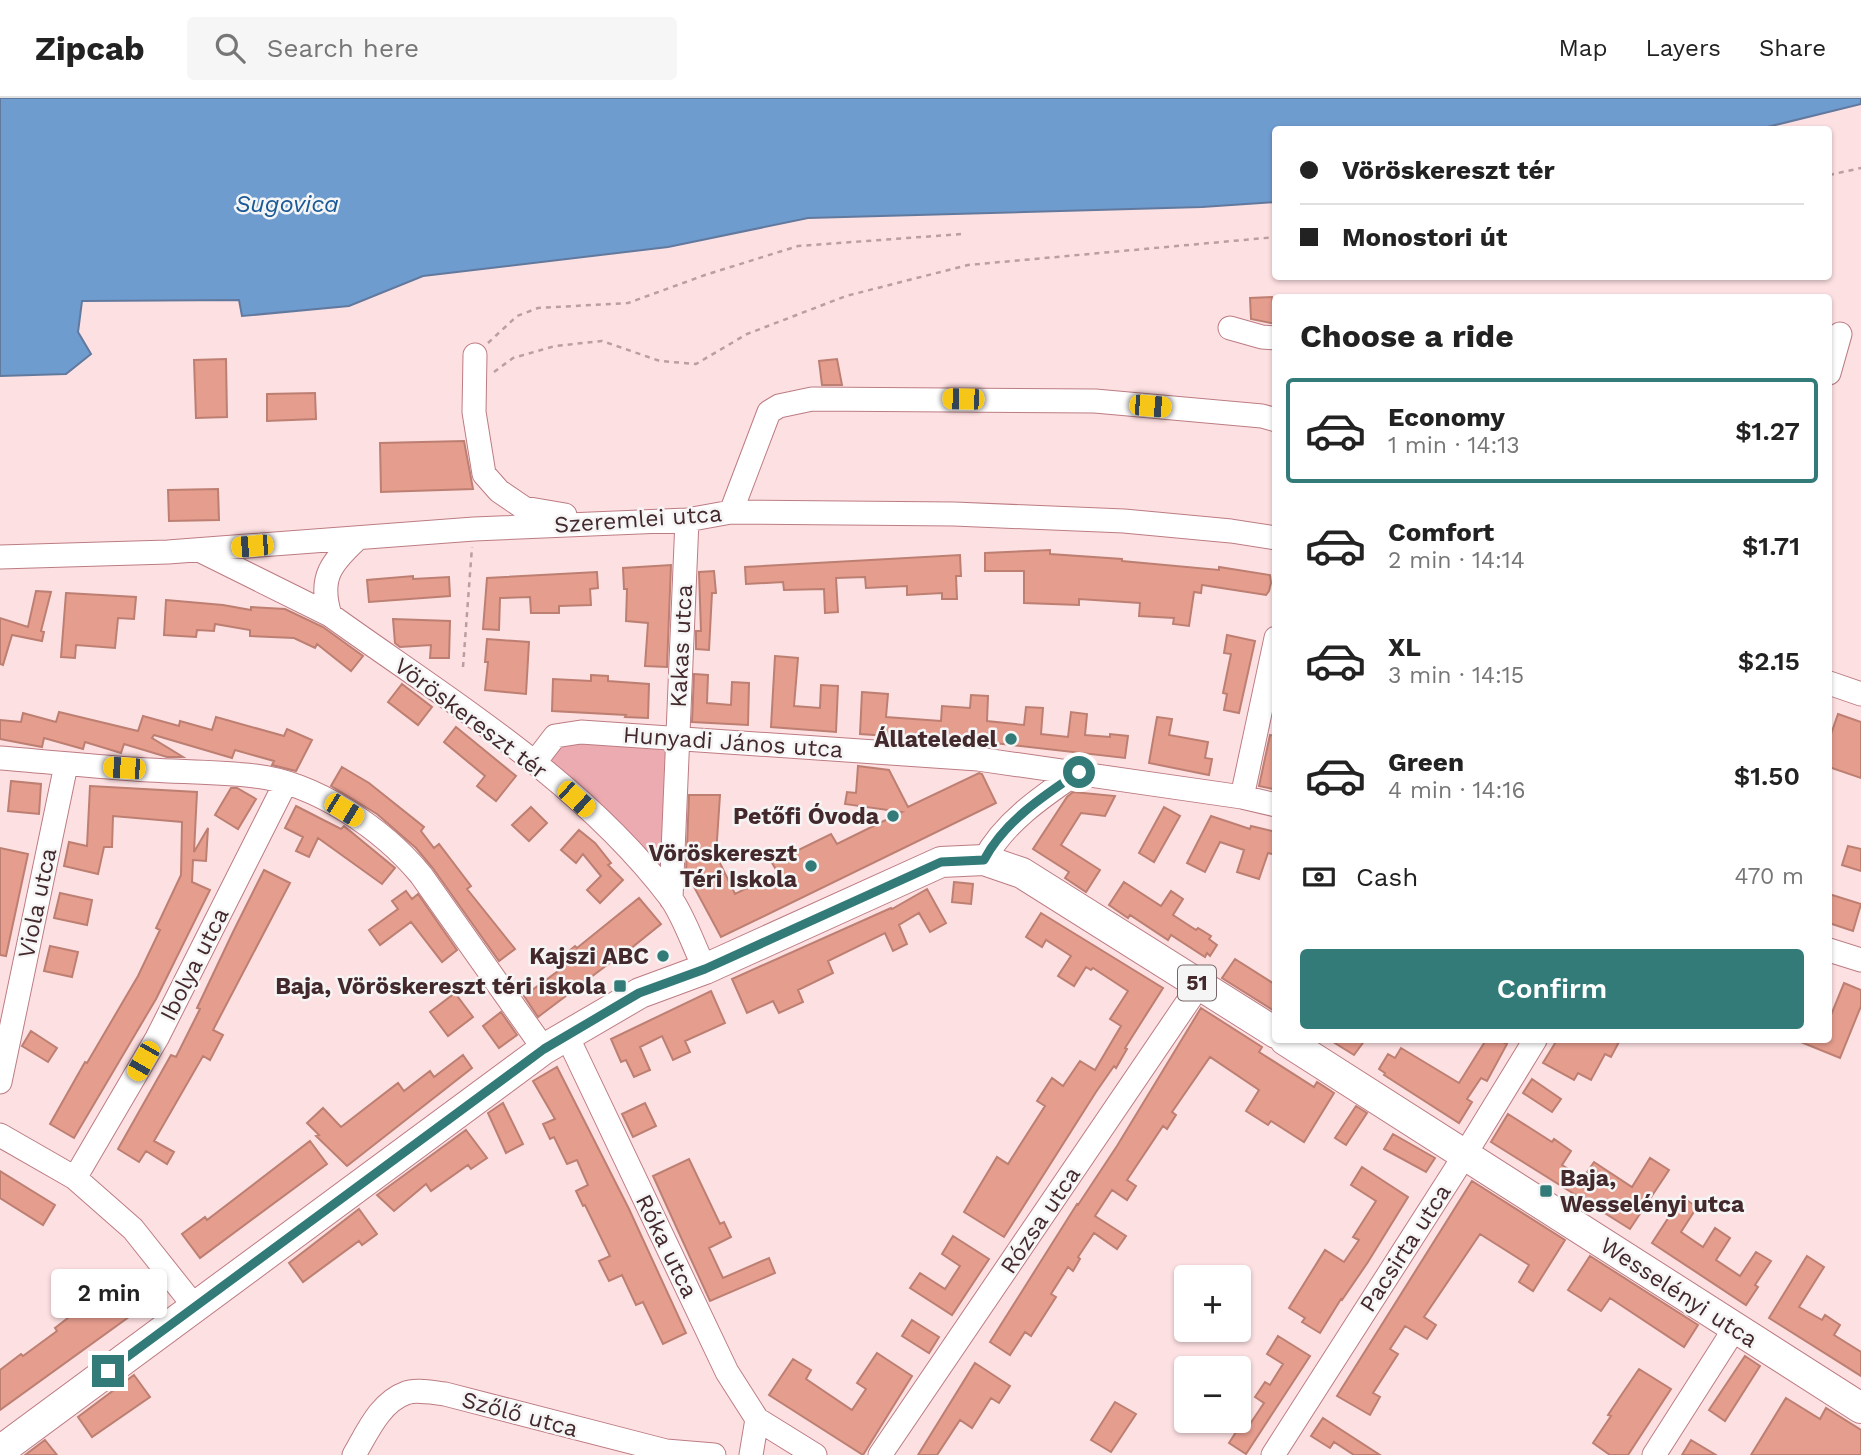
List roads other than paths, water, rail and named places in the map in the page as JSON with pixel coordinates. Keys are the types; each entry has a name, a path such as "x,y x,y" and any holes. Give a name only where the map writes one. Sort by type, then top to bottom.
{"main road":[{"name":"51","path":"0,1451 556,1043 639,993 705,969 941,862 984,860 1022,873 1272,1030"},
{"name":"Wesselényi utca","path":"1290,1043 1861,1408"}],"street":[{"path":"1230,328 1272,338"},
{"path":"1832,364 1843,333"},
{"path":"475,355 474,412 484,474 499,491 524,508 610,523"},
{"path":"731,512 769,412 779,406 812,399 1095,401 1272,419"},
{"name":"Szeremlei utca","path":"0,557 199,550 474,529 687,520 731,512 954,514 1124,521 1272,537"},
{"name":"Kakas utca","path":"671,899 687,520"},
{"path":"330,615 324,598 329,568 358,538"},
{"name":"Vöröskereszt tér","path":"199,550 330,615 535,762 617,836 671,899 705,969"},
{"path":"1242,797 1272,657"},
{"path":"1832,684 1861,694"},
{"name":"Hunyadi János utca","path":"535,762 555,736 581,732 978,759 1079,772 1272,804"},
{"name":"Róka utca","path":"0,758 66,765 258,777 285,784 344,810 374,829 404,855 556,1043 727,1372 757,1419"},
{"name":"Viola utca","path":"0,1082 66,765"},
{"path":"984,860 991,847 1037,801 1079,772"},
{"name":"Ibolya utca","path":"75,1178 157,1038 285,784"},
{"path":"1832,951 1861,960"},
{"name":"Rózsa utca","path":"880,1455 1191,997 1197,983"},
{"name":"Pacsirta utca","path":"1273,1455 1533,1043"},
{"path":"0,1135 75,1178 133,1229 195,1307"},
{"path":"1654,1455 1735,1328"},
{"name":"Szőlő utca","path":"354,1455 373,1421 389,1404 408,1392 445,1394 666,1451 714,1455"},
{"path":"751,1455 757,1419 815,1455"}],"water":[{"name":"Sugovica","path":"0,98 1861,98 1861,104 1771,126 1272,126 1272,202 1202,207 808,218 668,247 423,276 349,306 242,316 239,300 82,301 78,332 91,354 66,374 0,376"}],"place":[{"name":"Állateledel","path":"1011,739"},
{"name":"Petőfi Óvoda","path":"893,816"},
{"name":"Vöröskereszt Téri Iskola","path":"811,866"},
{"name":"Kajszi ABC","path":"663,956"},
{"name":"Baja, Vöröskereszt téri iskola","path":"620,986"},
{"name":"Baja, Wesselényi utca","path":"1546,1191"}]}
